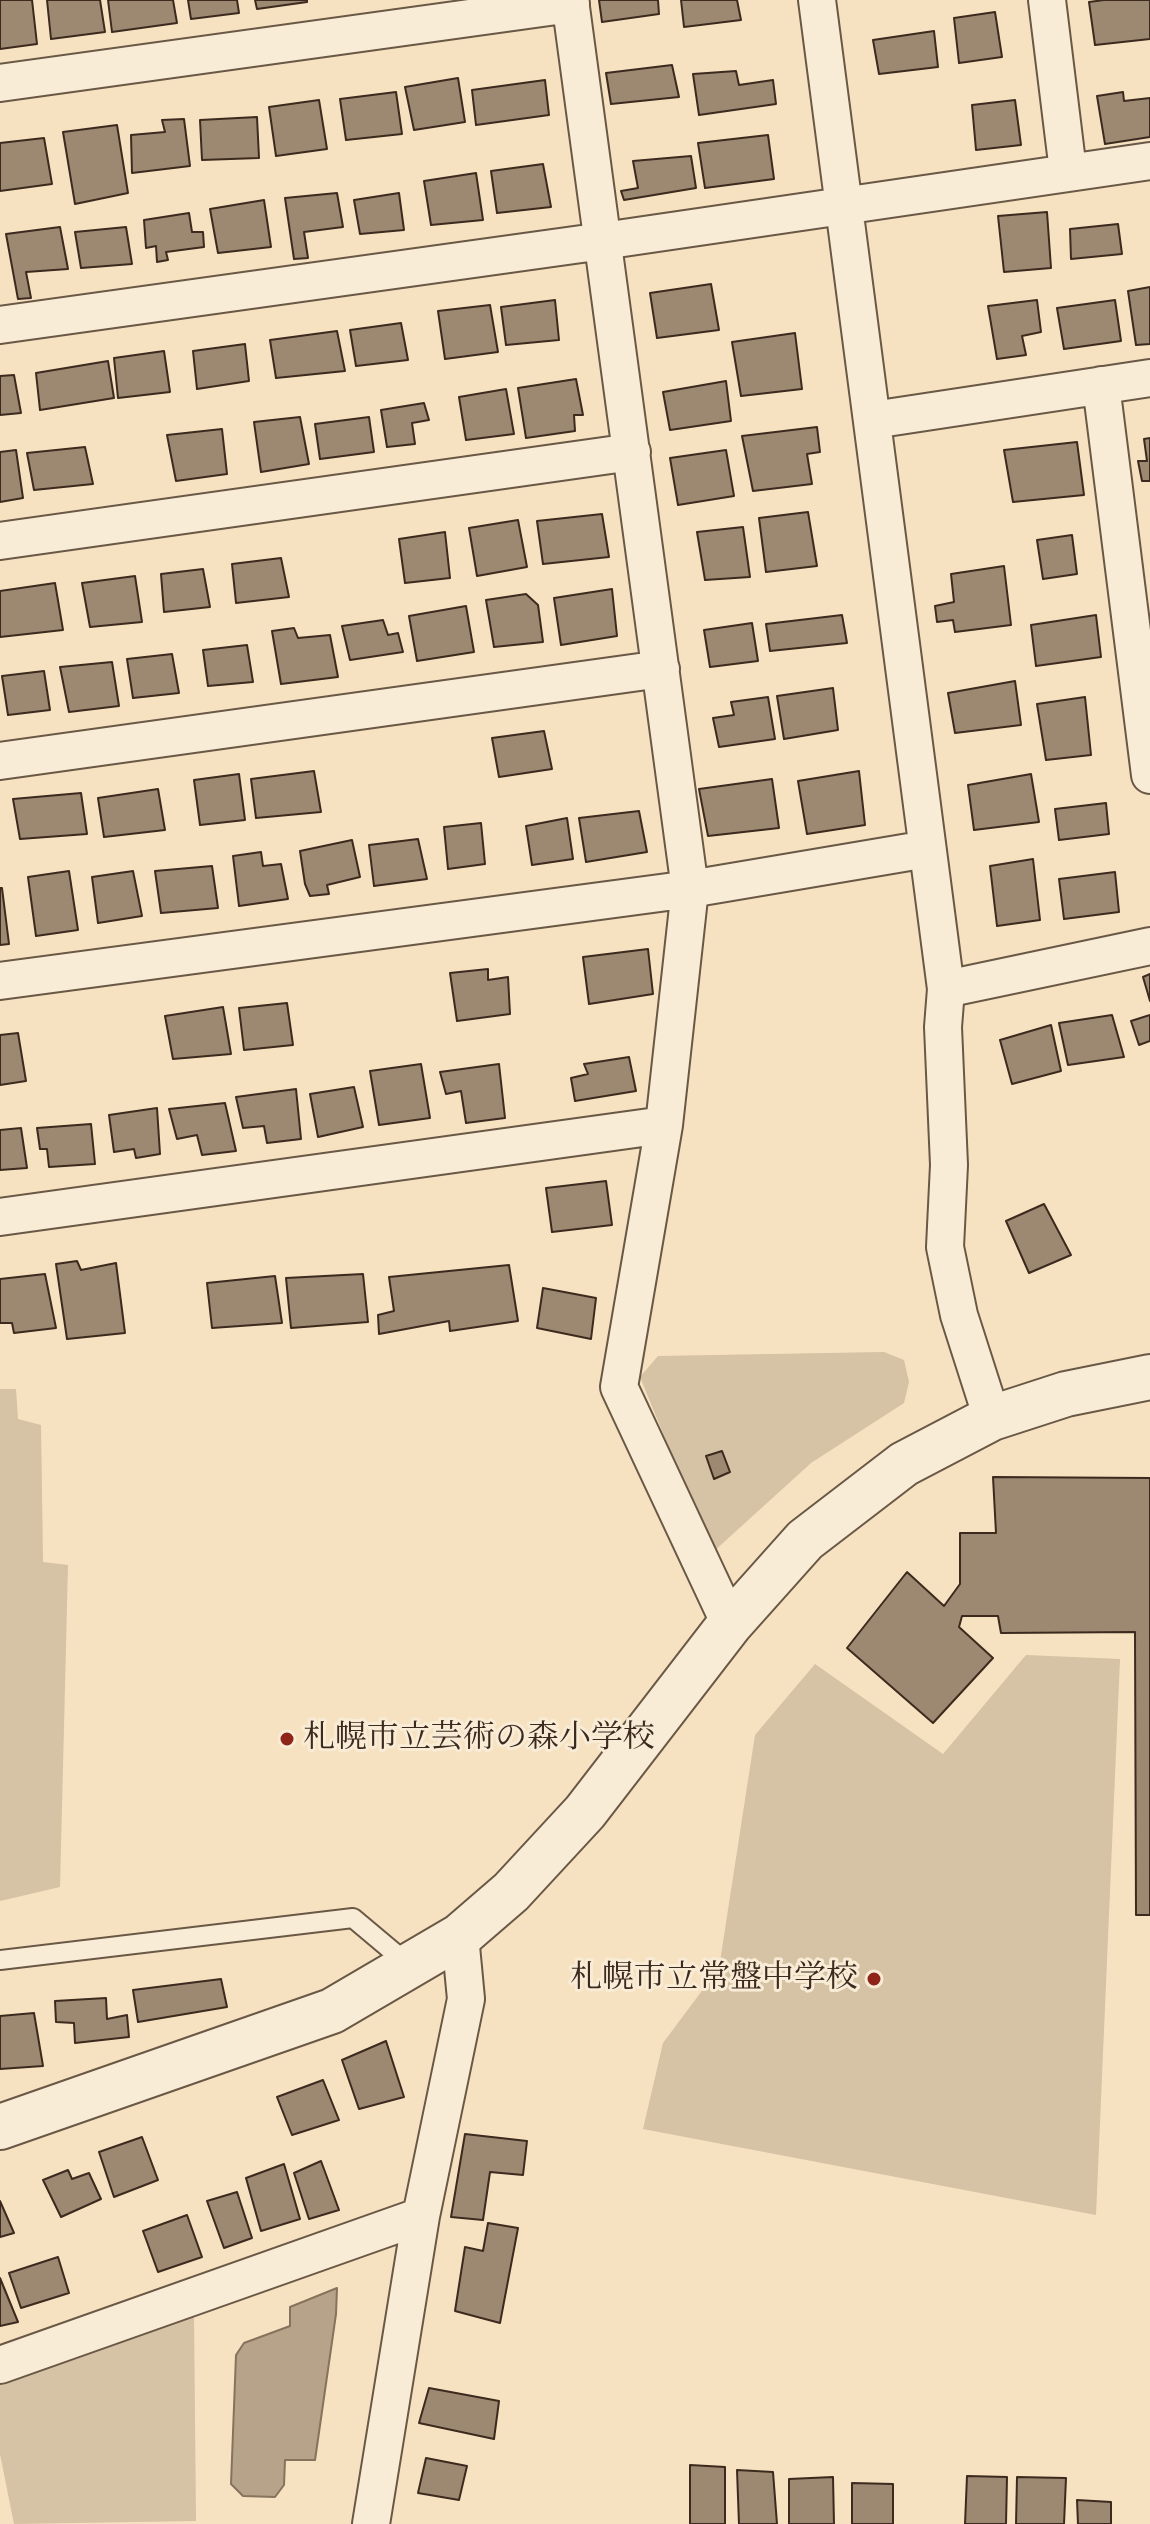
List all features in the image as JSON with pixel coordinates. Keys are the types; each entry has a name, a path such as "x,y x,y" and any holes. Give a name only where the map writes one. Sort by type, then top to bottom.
{"street":[{"path":"817,0 946,989 943,1027 949,1165 945,1247 959,1315 992,1418"},
{"path":"1047,0 1068,171"},
{"path":"0,83 570,2 690,889 664,1125 619,1387 730,1624"},
{"path":"0,325 1150,161"},
{"path":"873,420 1150,378"},
{"path":"1101,385 1140,604 1150,775"},
{"path":"0,541 632,452"},
{"path":"0,761 661,669"},
{"path":"0,981 690,889 927,849"},
{"path":"946,989 1150,946"},
{"path":"0,1217 664,1125"},
{"path":"0,2127 332,2011 460,1936 511,1892 585,1812 730,1624 805,1540 904,1464 992,1418 1066,1394 1150,1377"},
{"path":"371,2524 421,2216 466,1999 460,1936"},
{"path":"0,2365 421,2216"}],"lane":[{"path":"0,1960 353,1918 409,1965"}],"shaded area":[{"path":"884,1352 904,1360 909,1382 904,1403 811,1463 712,1553 640,1377 658,1356"},
{"path":"0,1389 16,1389 18,1419 41,1425 43,1562 68,1565 60,1887 0,1901"},
{"path":"1026,1655 1120,1659 1096,2215 643,2129 663,2043 719,1968 755,1735 815,1664 943,1754"},
{"path":"337,2288 315,2460 285,2460 284,2485 275,2497 243,2496 231,2484 236,2355 244,2343 290,2326 290,2307"},
{"path":"194,2314 196,2521 14,2524 0,2454 0,2381"}],"building":[{"path":"0,0 32,0 37,44 0,49"},
{"path":"47,0 100,0 105,32 51,39"},
{"path":"108,0 173,0 177,23 112,32"},
{"path":"188,0 237,0 239,13 191,19"},
{"path":"255,0 307,0 307,2 257,9"},
{"path":"599,0 658,0 659,14 602,22"},
{"path":"681,0 737,0 741,20 684,27"},
{"path":"1150,0 1150,39 1095,45 1089,2"},
{"path":"995,12 1002,57 959,63 954,18"},
{"path":"934,31 938,67 879,74 873,40"},
{"path":"672,65 679,97 611,104 606,73"},
{"path":"736,71 739,85 773,80 776,104 699,115 693,74"},
{"path":"458,78 465,122 414,130 405,87"},
{"path":"545,80 549,115 476,125 472,90"},
{"path":"396,92 402,134 346,140 340,99"},
{"path":"1123,92 1124,101 1150,98 1150,137 1105,144 1097,96"},
{"path":"319,100 327,149 276,156 269,107"},
{"path":"1015,100 1021,145 976,150 972,105"},
{"path":"257,117 259,158 202,160 200,120"},
{"path":"184,119 190,166 132,173 131,135 165,132 162,120"},
{"path":"117,125 128,193 75,204 63,132"},
{"path":"768,135 774,179 705,188 698,143"},
{"path":"44,138 52,184 0,191 0,143"},
{"path":"691,156 696,188 624,200 621,191 638,188 633,161"},
{"path":"543,164 551,207 497,213 491,171"},
{"path":"476,173 483,220 431,225 424,181"},
{"path":"337,193 343,227 304,232 308,258 294,259 285,198"},
{"path":"399,193 404,230 360,234 354,200"},
{"path":"264,200 271,247 218,253 210,209"},
{"path":"1047,212 1051,268 1004,272 998,216"},
{"path":"189,213 192,232 203,232 204,247 166,252 168,260 157,262 156,246 146,248 144,220"},
{"path":"1118,224 1122,254 1071,259 1070,229"},
{"path":"60,227 68,269 26,272 31,298 18,299 6,234"},
{"path":"126,227 132,264 81,268 75,232"},
{"path":"711,284 719,330 657,338 650,293"},
{"path":"1150,287 1150,344 1136,345 1128,291"},
{"path":"555,300 559,340 506,345 501,307"},
{"path":"1037,300 1041,332 1022,336 1026,355 997,359 988,306"},
{"path":"1115,300 1121,341 1064,349 1057,308"},
{"path":"490,305 498,352 445,359 438,311"},
{"path":"401,323 408,360 356,366 350,330"},
{"path":"337,331 345,371 276,378 270,340"},
{"path":"795,333 802,389 741,396 732,342"},
{"path":"245,344 249,381 197,389 193,351"},
{"path":"164,351 170,392 118,398 114,358"},
{"path":"108,361 114,398 40,410 36,373"},
{"path":"14,375 21,413 0,415 0,376"},
{"path":"576,379 583,415 574,415 575,431 526,438 518,388"},
{"path":"726,381 731,421 670,430 663,392"},
{"path":"506,389 514,434 466,440 459,397"},
{"path":"424,403 429,420 412,423 415,444 387,447 381,410"},
{"path":"300,417 309,464 261,472 254,422"},
{"path":"369,417 374,452 320,459 315,424"},
{"path":"817,427 820,452 807,454 812,484 753,491 742,436"},
{"path":"222,429 227,474 176,481 167,435"},
{"path":"1150,438 1150,481 1142,481 1138,461 1147,461 1144,439"},
{"path":"1077,442 1084,495 1013,502 1004,450"},
{"path":"85,447 93,484 34,490 27,453"},
{"path":"16,450 23,498 0,502 0,452"},
{"path":"726,450 734,496 678,505 670,458"},
{"path":"808,512 817,566 766,572 759,518"},
{"path":"602,514 609,557 543,564 537,521"},
{"path":"518,520 527,567 477,576 469,528"},
{"path":"743,527 750,577 705,580 697,532"},
{"path":"445,532 450,578 405,583 399,539"},
{"path":"1072,535 1077,574 1043,579 1037,540"},
{"path":"281,558 289,597 236,603 232,564"},
{"path":"1004,566 1011,625 955,632 953,620 937,622 935,606 954,602 951,574"},
{"path":"203,569 210,607 164,612 161,574"},
{"path":"135,576 142,622 90,627 82,583"},
{"path":"55,583 63,630 0,637 0,591"},
{"path":"612,589 617,636 561,645 554,598"},
{"path":"526,594 538,605 543,642 494,647 486,600"},
{"path":"466,606 474,652 417,661 409,616"},
{"path":"842,615 847,643 770,651 766,624"},
{"path":"1096,615 1101,657 1036,666 1031,625"},
{"path":"383,620 388,635 398,633 403,652 350,660 342,626"},
{"path":"752,623 758,661 710,667 704,630"},
{"path":"294,628 298,638 330,635 338,677 281,684 272,631"},
{"path":"247,645 253,682 208,686 203,650"},
{"path":"172,654 179,693 133,698 127,659"},
{"path":"112,662 119,706 69,712 60,667"},
{"path":"44,671 50,710 8,715 2,676"},
{"path":"1015,681 1021,725 955,733 948,693"},
{"path":"833,688 838,730 784,739 777,696"},
{"path":"768,697 775,739 719,747 713,718 734,715 731,702"},
{"path":"1085,697 1091,755 1046,760 1037,704"},
{"path":"544,731 552,769 499,777 492,738"},
{"path":"314,771 321,812 256,818 251,779"},
{"path":"859,771 865,825 807,834 798,781"},
{"path":"239,774 245,820 200,825 194,780"},
{"path":"1031,774 1039,822 974,830 968,785"},
{"path":"772,779 779,828 708,836 699,789"},
{"path":"158,789 165,830 104,837 98,798"},
{"path":"81,793 87,834 20,839 13,799"},
{"path":"1106,803 1109,834 1059,840 1055,809"},
{"path":"639,811 647,852 586,862 579,818"},
{"path":"567,818 573,859 532,865 526,826"},
{"path":"481,823 485,864 448,869 444,827"},
{"path":"418,839 427,879 374,886 369,845"},
{"path":"352,840 360,877 327,885 329,894 310,896 300,851"},
{"path":"261,852 263,866 281,864 288,899 239,906 233,856"},
{"path":"1033,859 1040,920 997,926 990,866"},
{"path":"212,866 218,908 161,913 155,871"},
{"path":"69,871 78,930 36,936 28,877"},
{"path":"133,871 142,916 98,923 92,877"},
{"path":"1115,872 1119,912 1064,919 1059,879"},
{"path":"0,888 9,944 0,945"},
{"path":"648,949 653,994 589,1004 583,957"},
{"path":"488,969 488,980 508,977 510,1014 457,1021 450,973"},
{"path":"1150,974 1150,1001 1143,977"},
{"path":"287,1003 293,1045 244,1050 239,1008"},
{"path":"223,1007 231,1054 173,1059 165,1016"},
{"path":"1112,1015 1124,1057 1068,1065 1059,1023"},
{"path":"1150,1015 1150,1041 1139,1045 1131,1021"},
{"path":"1051,1025 1061,1071 1012,1084 1000,1040"},
{"path":"18,1033 26,1081 0,1085 0,1035"},
{"path":"629,1057 636,1091 575,1101 571,1078 588,1074 584,1064"},
{"path":"421,1064 430,1118 379,1125 370,1071"},
{"path":"499,1064 505,1118 466,1123 461,1091 446,1094 440,1072"},
{"path":"354,1087 363,1127 318,1137 310,1094"},
{"path":"296,1089 301,1139 267,1143 264,1126 243,1128 236,1097"},
{"path":"225,1103 236,1151 202,1155 197,1135 177,1139 169,1109"},
{"path":"157,1108 160,1154 136,1158 134,1149 114,1152 109,1115"},
{"path":"91,1124 95,1164 49,1167 47,1149 40,1149 37,1128"},
{"path":"21,1128 27,1168 0,1170 0,1130"},
{"path":"606,1181 612,1225 552,1232 546,1188"},
{"path":"1044,1204 1071,1255 1029,1273 1006,1221"},
{"path":"77,1261 81,1270 116,1263 125,1333 67,1339 56,1264"},
{"path":"509,1265 518,1321 450,1331 449,1321 379,1334 378,1315 394,1311 389,1277"},
{"path":"45,1274 56,1328 14,1333 12,1323 0,1323 0,1279"},
{"path":"363,1274 368,1322 291,1328 286,1278"},
{"path":"275,1276 282,1323 212,1328 207,1283"},
{"path":"543,1288 596,1298 591,1339 537,1328"},
{"path":"722,1451 730,1472 714,1479 706,1456"},
{"path":"993,1477 1150,1478 1150,1915 1136,1915 1135,1632 1001,1633 998,1616 962,1616 959,1627 993,1658 933,1723 847,1648 907,1572 944,1606 960,1584 960,1533 996,1533"},
{"path":"221,1979 227,2007 138,2022 133,1990"},
{"path":"106,1998 107,2019 127,2015 129,2037 75,2043 74,2023 56,2022 55,2001"},
{"path":"34,2013 43,2066 0,2069 0,2016"},
{"path":"386,2041 404,2097 359,2109 342,2060"},
{"path":"323,2080 339,2120 292,2135 277,2097"},
{"path":"465,2134 527,2141 523,2175 490,2172 483,2220 451,2217"},
{"path":"142,2137 158,2180 114,2197 99,2152"},
{"path":"321,2161 339,2210 309,2219 294,2173"},
{"path":"284,2164 300,2219 261,2231 246,2178"},
{"path":"68,2170 72,2179 89,2173 101,2199 61,2217 43,2180"},
{"path":"237,2192 252,2238 224,2248 207,2201"},
{"path":"0,2201 14,2233 0,2237"},
{"path":"187,2215 202,2257 158,2272 143,2231"},
{"path":"488,2223 518,2228 500,2323 455,2311 465,2247 483,2251"},
{"path":"58,2257 69,2293 21,2308 9,2273"},
{"path":"0,2278 18,2322 0,2326"},
{"path":"429,2388 499,2401 494,2439 419,2423"},
{"path":"426,2458 467,2466 459,2500 418,2493"},
{"path":"690,2465 725,2467 725,2524 690,2524"},
{"path":"737,2470 773,2472 777,2524 739,2524"},
{"path":"967,2476 1007,2477 1006,2524 965,2524"},
{"path":"833,2477 834,2524 789,2524 789,2479"},
{"path":"1017,2477 1066,2478 1064,2524 1016,2524"},
{"path":"852,2483 893,2484 893,2524 852,2524"},
{"path":"1077,2500 1111,2502 1111,2524 1078,2524"}],"place":[{"name":"札幌市立芸術の森小学校","path":"287,1739"},
{"name":"札幌市立常盤中学校","path":"874,1979"}]}
